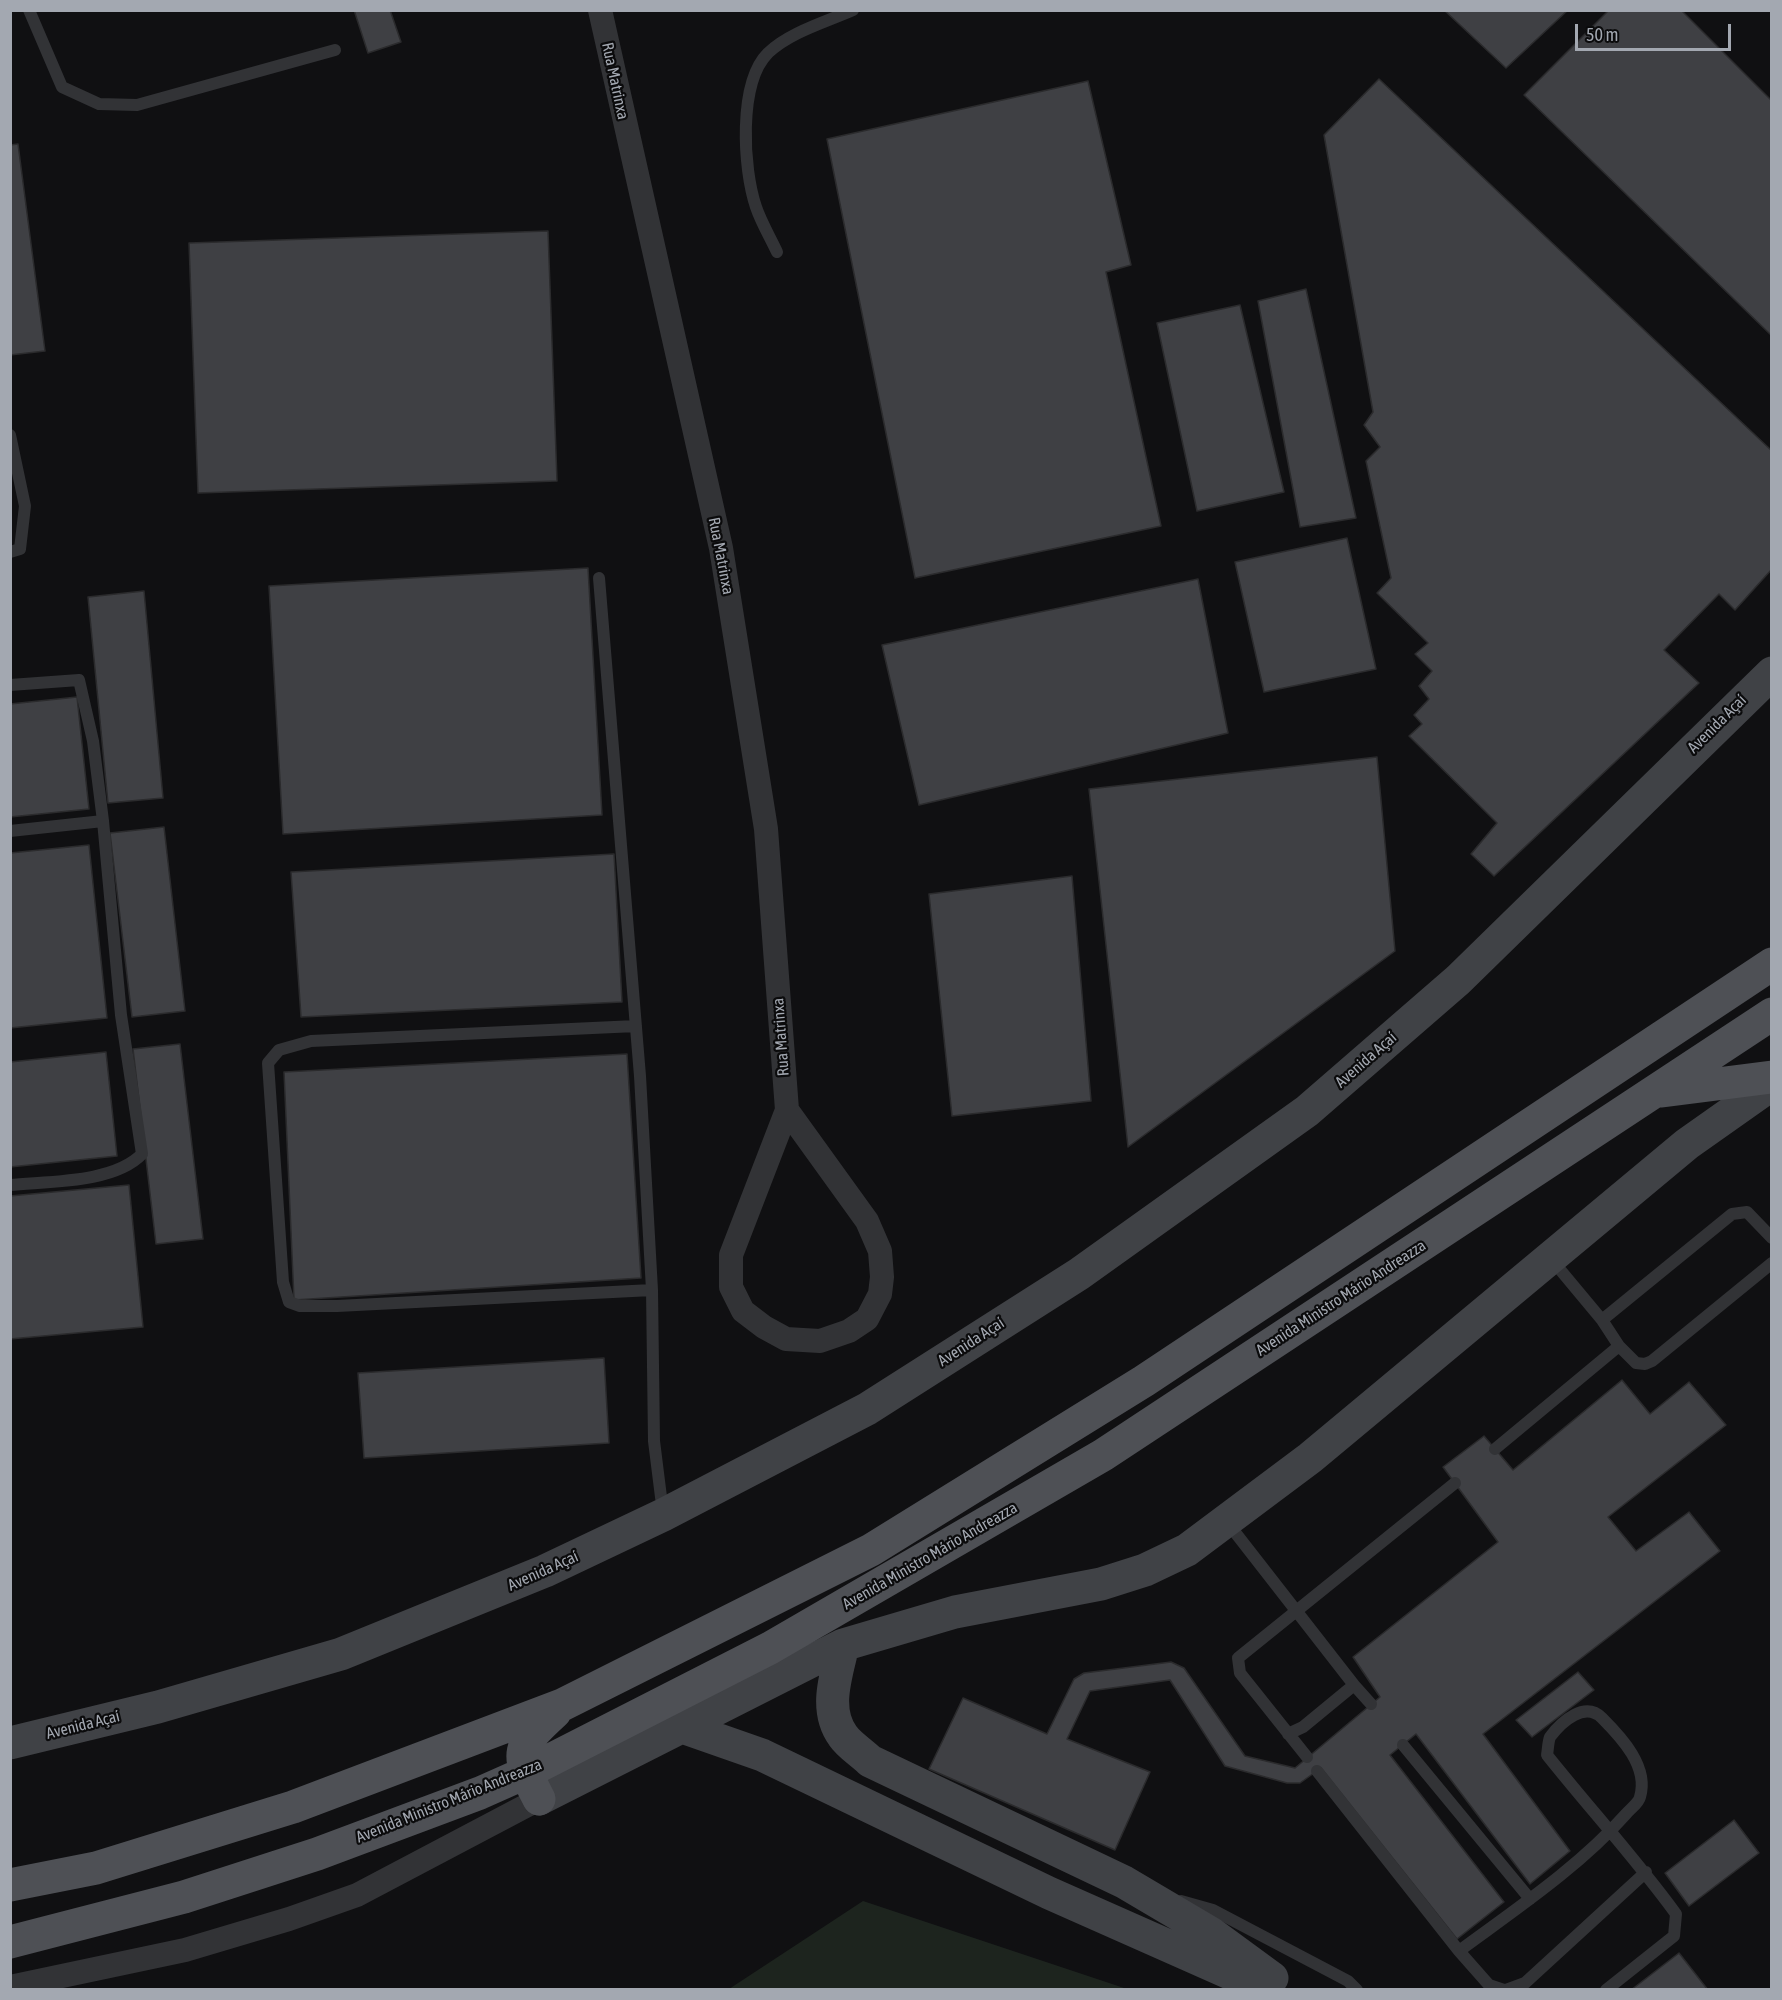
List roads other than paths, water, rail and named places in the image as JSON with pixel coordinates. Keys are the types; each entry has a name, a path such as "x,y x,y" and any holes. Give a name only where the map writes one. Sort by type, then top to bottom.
{"main road":[{"path":"10,1885 96,1868 293,1807 562,1705 871,1550 1144,1381 1772,964"},
{"name":"Avenida Ministro Mário Andreazza","path":"10,1942 184,1897 532,1786 1103,1455 1772,1014"},
{"path":"1654,1092 1772,1077"},
{"path":"532,1786 522,1756 524,1744 562,1705"}],"street":[{"name":"Rua Matrinxa","path":"600,10 721,548 766,830 787,1110 731,1256 731,1287 743,1311 764,1327 786,1339 820,1341 849,1331 867,1319 880,1294 882,1277 880,1251 867,1221 787,1110"},
{"name":"Avenida Açaí","path":"10,1743 158,1707 341,1654 545,1571 663,1515 867,1409 1079,1274 1307,1111 1458,980 1772,673"},
{"name":"Avenida Ministro Mário Andreazza","path":"532,1786 682,1727 843,1645 955,1612 1101,1584 1145,1570 1187,1550 1310,1458 1687,1144 1772,1084"},
{"path":"843,1645 832,1694 835,1718 843,1736 870,1761 1124,1882 1212,1934 1287,1989"},
{"path":"682,1727 762,1755 1106,1919 1268,1989"},
{"path":"843,1794 870,1761"},
{"path":"10,1987 185,1950 357,1895 532,1786"},
{"path":"1106,1919 1124,1882"}],"lane":[{"path":"29,10 62,87 99,104 137,105 335,50"},
{"path":"777,252 756,206 748,164 748,99 753,76 766,55 780,42 853,10"},
{"path":"10,435 26,506 20,549 10,552"},
{"path":"599,578 636,1026 652,1290 654,1441 663,1515"},
{"path":"10,685 79,680 93,741 103,820 121,1015 142,1155 131,1166 104,1175 10,1185"},
{"path":"10,831 103,820"},
{"path":"636,1026 311,1041 279,1050 268,1063 283,1282 289,1302 300,1306 337,1306 652,1290"},
{"path":"1602,1320 1732,1214 1739,1211 1747,1212 1772,1238"},
{"path":"1551,1259 1602,1320 1619,1346 1636,1363 1644,1364 1652,1361 1772,1263"},
{"path":"1495,1449 1619,1346"},
{"path":"1307,1757 1240,1673 1237,1666 1238,1658 1243,1651 1455,1483"},
{"path":"1226,1521 1371,1704"},
{"path":"1288,1734 1303,1726 1354,1685"},
{"path":"1459,1951 1530,1899 1609,1833 1640,1798 1641,1770 1615,1731 1596,1712 1586,1710 1572,1717 1549,1738 1547,1755 1609,1833 1646,1872 1676,1914 1674,1936 1606,1989"},
{"path":"1403,1745 1530,1899"},
{"path":"1317,1771 1459,1951 1490,1984 1505,1989 1525,1983 1646,1872"},
{"path":"1153,1899 1178,1901 1213,1910 1348,1981 1358,1989"}]}
